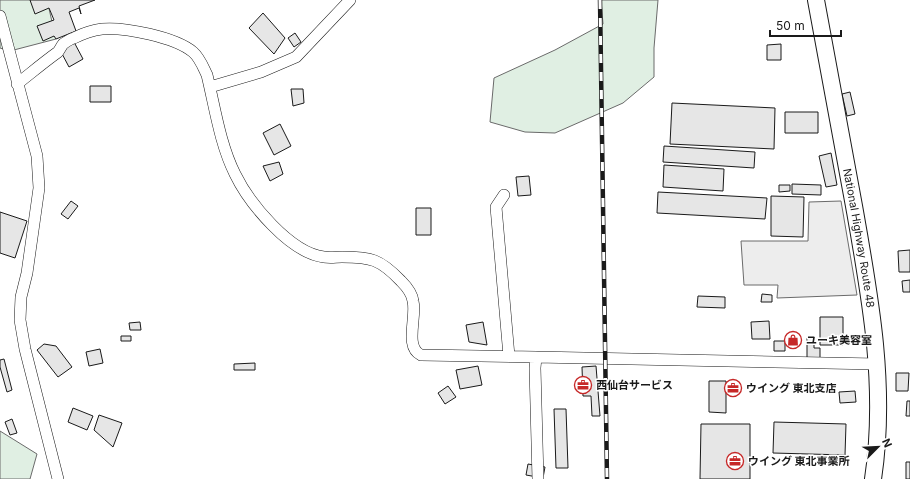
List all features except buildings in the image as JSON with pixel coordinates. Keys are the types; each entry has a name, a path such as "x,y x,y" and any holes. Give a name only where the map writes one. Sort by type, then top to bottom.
{"highway":[{"name":"National Highway Route 48","path":"816,0 861,243 874,328 878,364 879,411 873,479"}],"street":[{"path":"210,87 261,72 296,56 350,0"},
{"path":"0,16 37,156 39,188 27,273 21,296 20,320 25,349 58,479"},
{"path":"17,84 40,64 60,50 64,44 93,30 111,28 129,30 148,34 186,47 197,56 203,65 210,87 224,147 236,174 257,206 283,236 293,244 311,253 324,257 362,257 373,259 389,270 406,286 410,292 413,301 413,348 416,353 424,356 509,356 878,364"},
{"path":"504,195 496,207 509,356"},
{"path":"536,357 538,479"}],"green space":[{"path":"0,0 47,0 56,39 10,51 0,48"},
{"path":"601,0 658,0 654,48 654,77 623,103 555,133 525,132 490,122 494,78 555,50 603,24"},
{"path":"0,431 37,454 30,479 0,479"}],"shaded area":[{"path":"841,201 857,295 777,298 778,285 744,285 741,241 808,241 809,202"}],"railway":[{"path":"600,0 607,479"}],"place":[{"name":"ユーキ美容室","path":"793,340"},
{"name":"西仙台サービス","path":"583,385"},
{"name":"ウイング 東北支店","path":"733,388"},
{"name":"ウイング 東北事業所","path":"735,461"}]}
